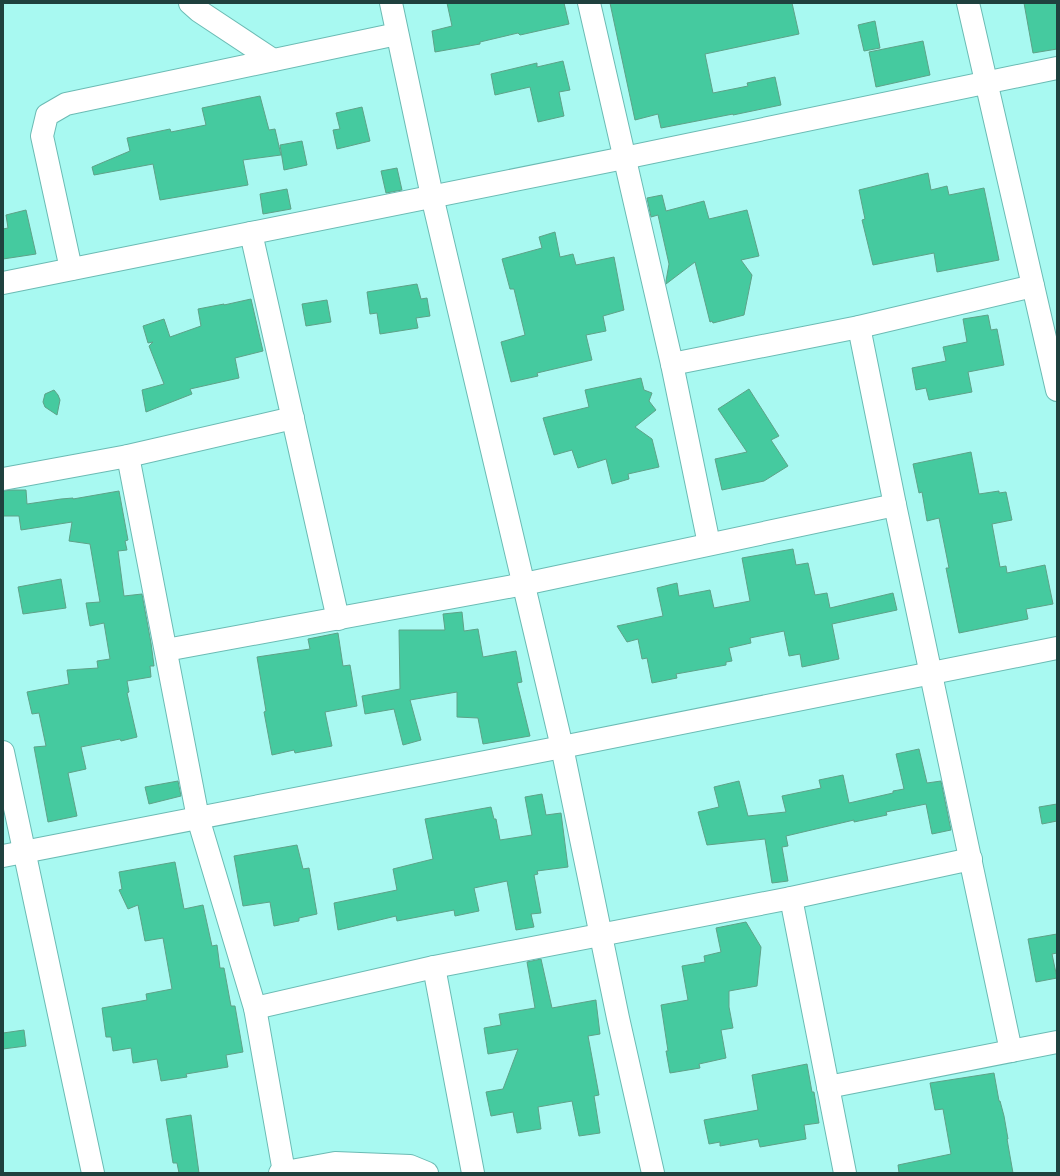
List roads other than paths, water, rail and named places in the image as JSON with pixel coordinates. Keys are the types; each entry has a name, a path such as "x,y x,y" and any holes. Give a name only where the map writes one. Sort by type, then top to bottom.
{"street":[{"path":"190,3 199,11 273,60"},
{"path":"390,3 432,196 562,747 620,1026 653,1173"},
{"path":"589,3 672,364 709,544"},
{"path":"968,3 1057,390"},
{"path":"71,269 42,136 47,115 66,104 397,34"},
{"path":"3,283 624,158 987,81 1057,68"},
{"path":"251,233 338,619"},
{"path":"672,364 860,327 1033,286"},
{"path":"860,327 895,505 932,673 1011,1051"},
{"path":"3,478 128,456 293,418"},
{"path":"128,456 198,818 255,1008 282,1172 335,1163 410,1166 427,1173"},
{"path":"166,650 524,584 895,505"},
{"path":"3,856 562,747 1057,648"},
{"path":"3,752 93,1173"},
{"path":"255,1008 434,968 601,934 791,898 971,859"},
{"path":"791,898 845,1173"},
{"path":"434,968 473,1173"},
{"path":"828,1087 1057,1042"}]}
